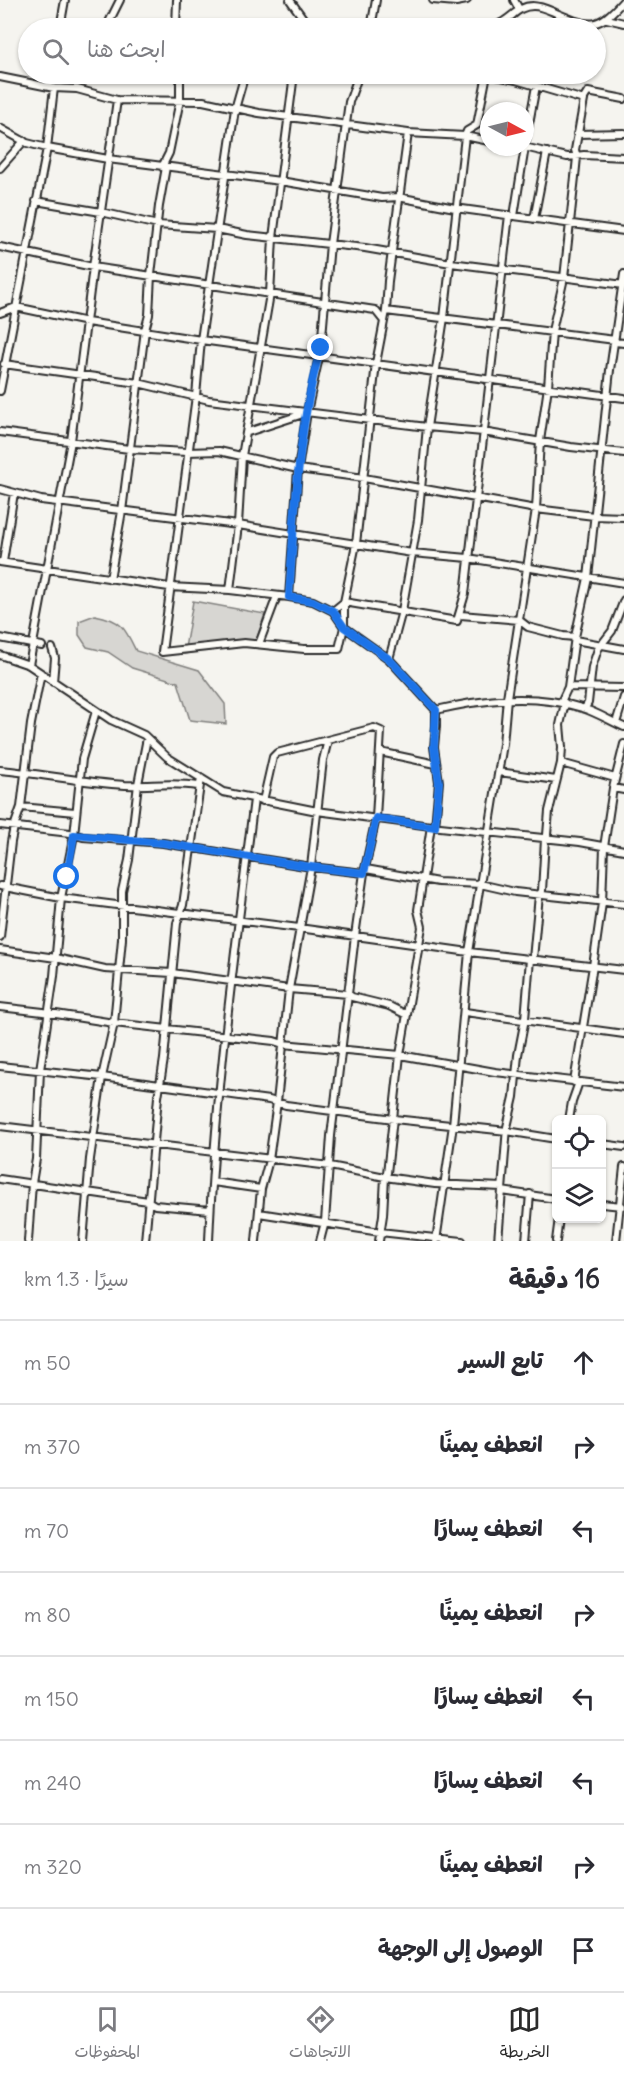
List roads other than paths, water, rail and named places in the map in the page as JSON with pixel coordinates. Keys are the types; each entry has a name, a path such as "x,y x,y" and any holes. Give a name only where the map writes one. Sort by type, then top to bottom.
{"street":[{"path":"62,18 65,0"},
{"path":"111,18 120,0"},
{"path":"176,18 177,0"},
{"path":"290,0 301,18"},
{"path":"373,18 376,0"},
{"path":"433,0 456,2 467,0"},
{"path":"514,0 519,9"},
{"path":"624,0 607,19 624,23"},
{"path":"508,18 519,9 532,6 545,8 569,18"},
{"path":"0,77 18,81"},
{"path":"33,84 52,88 77,89 117,100 202,101 235,109 288,117 408,133 465,136 480,139"},
{"path":"0,391 46,148 52,84"},
{"path":"111,579 145,330 149,315 151,276 164,167 180,100 180,84"},
{"path":"242,84 235,109 208,285 196,396 162,652 231,644 339,649 344,627 344,602 356,544 376,363 386,311 398,197 408,133"},
{"path":"230,590 238,525 242,456 248,432 270,294 273,238 293,84"},
{"path":"289,597 298,469 307,412 321,348 336,190 346,124 355,84"},
{"path":"389,659 402,611 422,489 427,428 444,318 465,136 467,131 477,125 485,84"},
{"path":"528,84 583,100"},
{"path":"533,102 536,86"},
{"path":"436,1239 446,1185 453,1125 469,952 499,772 507,698 536,509 540,441 548,387 552,331 564,278 577,157 575,150 583,100 588,92 623,99 624,90"},
{"path":"29,665 71,441 117,100"},
{"path":"0,128 32,145 108,159 280,181 382,198 398,197 455,208 624,231"},
{"path":"578,134 624,133"},
{"path":"0,168 24,141"},
{"path":"534,149 567,157 584,155 624,157"},
{"path":"534,219 547,152"},
{"path":"333,611 344,602 457,621 461,615 502,270 522,156"},
{"path":"36,201 102,212 158,225 217,229 623,285"},
{"path":"0,247 93,267 375,310 383,320"},
{"path":"498,1241 507,1131 525,1019 539,895 542,891 545,839 549,811 561,763 560,725 563,703 588,578 607,396 624,274"},
{"path":"0,313 16,307 87,322 201,340 624,398"},
{"path":"386,311 552,331 624,343"},
{"path":"4,364 138,383 196,396 251,404 427,428 483,432 571,447 624,453"},
{"path":"248,432 307,412"},
{"path":"0,432 129,448 187,452 219,451 298,469 364,478 536,509 624,517"},
{"path":"0,489 33,499 238,525 412,553 468,558 624,583"},
{"path":"14,493 1,562 169,587 230,590 313,601 333,611 344,627 389,659 436,710 434,747 439,782 422,879 418,910 422,927 400,1055 379,1241"},
{"path":"259,644 278,596"},
{"path":"585,708 588,703 592,667 600,645 612,631 624,600"},
{"path":"461,615 519,620 528,627 624,649"},
{"path":"0,638 42,646"},
{"path":"52,648 55,658 53,682"},
{"path":"0,655 29,665 96,711 147,738 168,757 223,792 317,811 624,850"},
{"path":"0,937 3,887 14,827 21,807 41,674"},
{"path":"568,687 624,688"},
{"path":"616,723 624,696"},
{"path":"436,710 470,702 507,698 563,703 585,708 624,727"},
{"path":"28,1241 36,1159 40,1070 56,957 61,898 74,835 82,759 96,711"},
{"path":"263,801 273,756 277,753 377,728 381,730 376,818 355,936 325,1196 325,1222 320,1241"},
{"path":"83,1241 93,1138 102,1077 114,1023 122,939 121,905 138,784 147,738"},
{"path":"256,1241 261,1190 269,1160 277,1102 289,989 311,867 323,760 328,740"},
{"path":"570,1115 602,903 604,847 613,788 624,744"},
{"path":"380,752 436,764"},
{"path":"561,763 615,778"},
{"path":"0,770 80,780 198,786"},
{"path":"499,772 556,780"},
{"path":"145,1241 171,973 201,778"},
{"path":"613,788 624,790"},
{"path":"209,1241 214,1153 225,1036 254,799"},
{"path":"21,807 75,812"},
{"path":"0,825 74,835 163,843 311,867 365,871 438,882 480,885 539,895 624,904"},
{"path":"3,887 61,898 179,914 299,927 469,952 624,970"},
{"path":"0,950 56,957 89,966 171,973 289,989 348,994 407,1014"},
{"path":"0,1007 114,1023 274,1041 283,1044 400,1055 467,1068 624,1087"},
{"path":"465,1011 624,1034"},
{"path":"0,1066 159,1084 286,1105 552,1138"},
{"path":"0,1126 330,1166 385,1177 502,1189 552,1198"},
{"path":"606,1145 624,1147"},
{"path":"616,1241 622,1206 624,1167"},
{"path":"0,1179 148,1201 155,1205 210,1210"},
{"path":"213,1182 261,1190"},
{"path":"526,1241 530,1194"},
{"path":"606,1204 622,1206"},
{"path":"259,1213 381,1232 462,1241"},
{"path":"556,1241 558,1223"}]}
